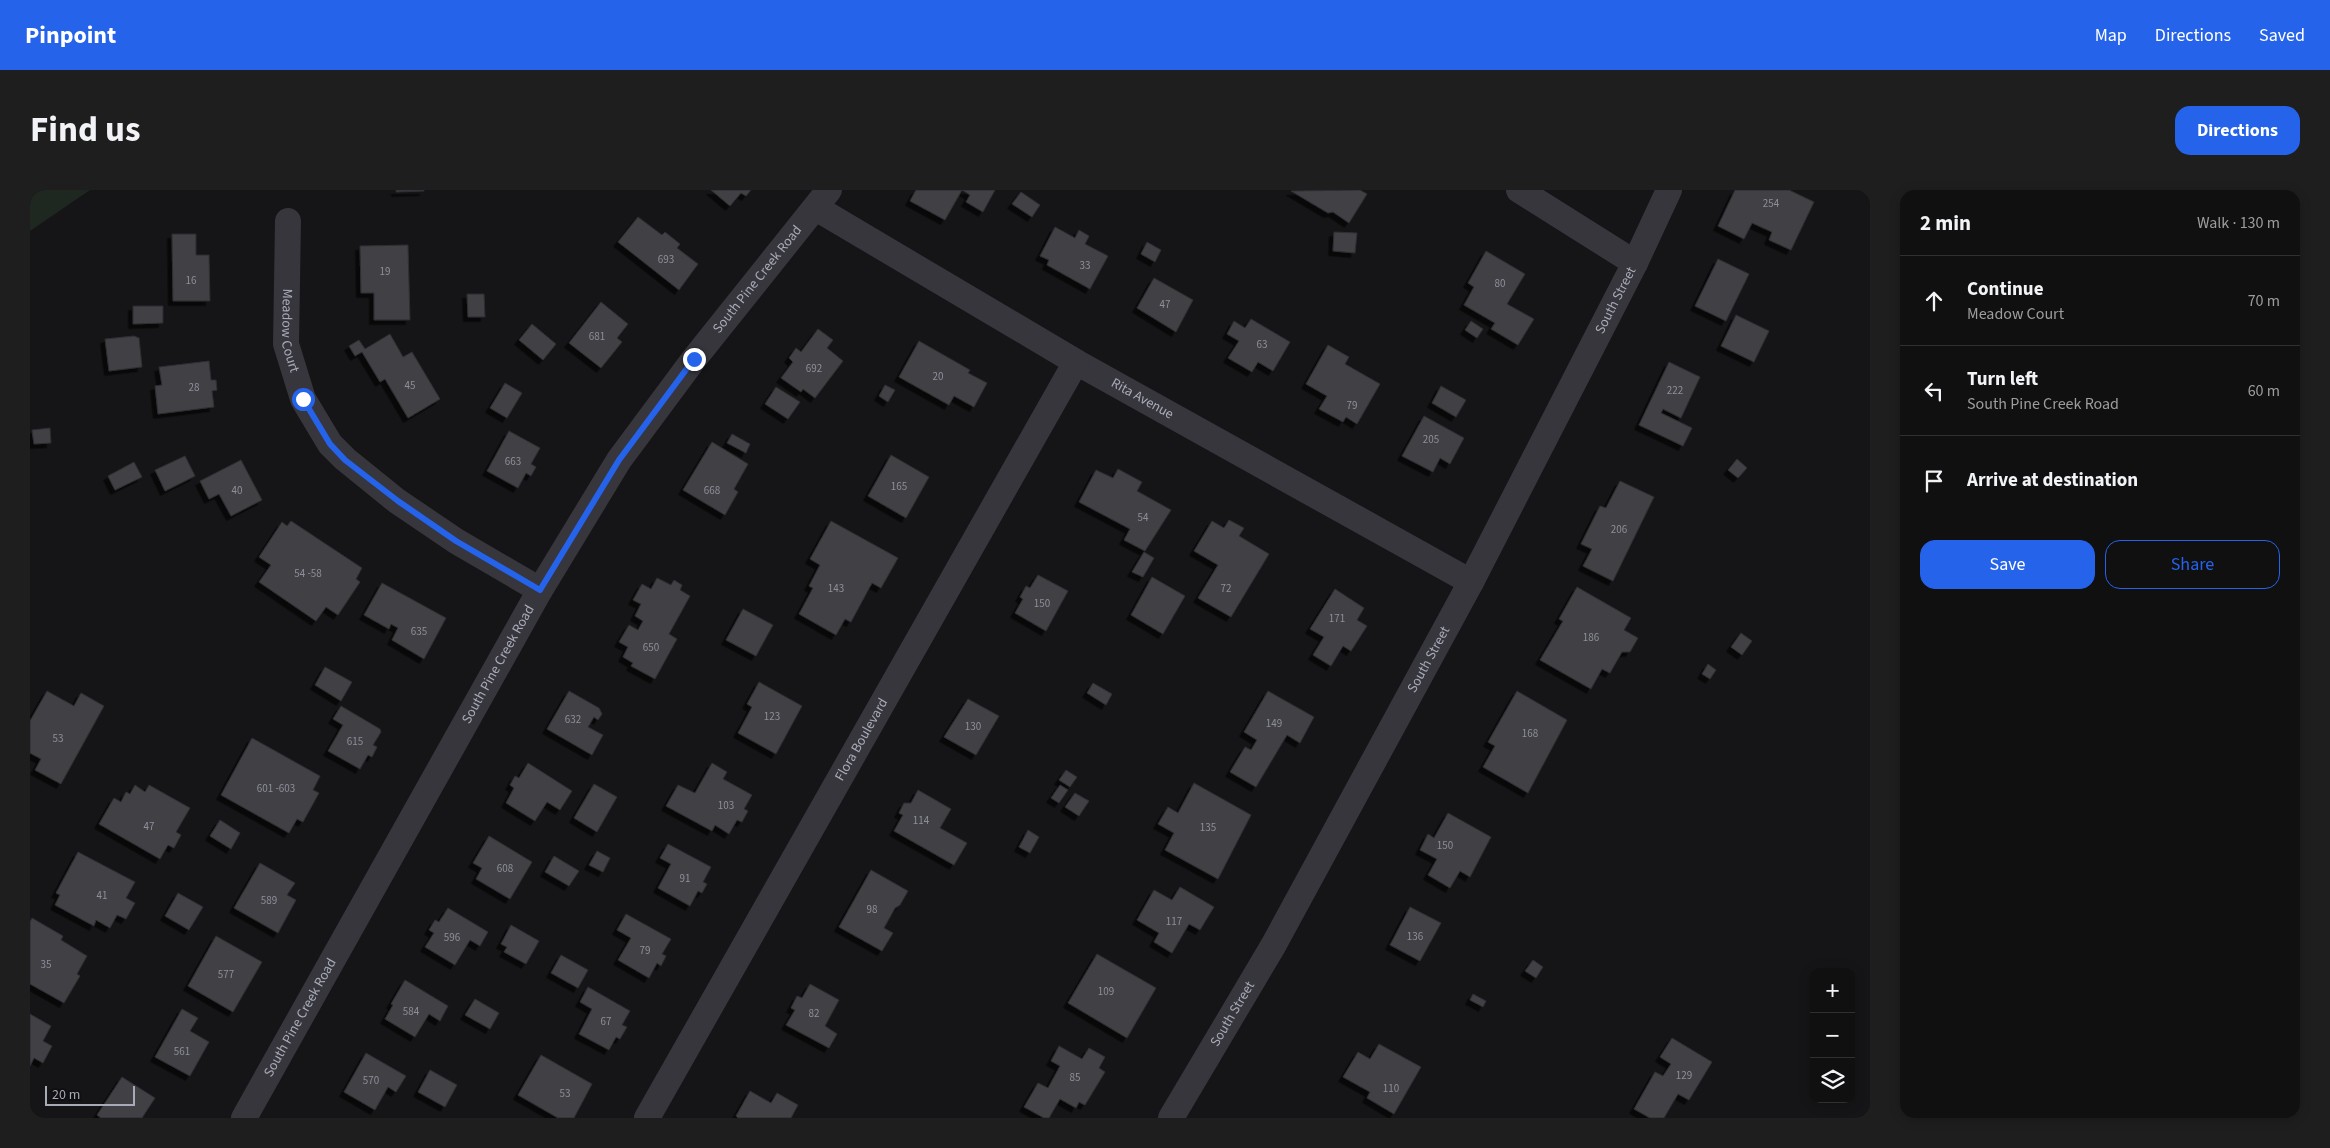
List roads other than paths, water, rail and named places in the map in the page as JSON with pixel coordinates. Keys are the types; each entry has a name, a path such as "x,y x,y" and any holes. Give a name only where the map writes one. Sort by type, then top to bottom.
{"street":[{"path":"1519,190 1635,263"},
{"name":"South Street","path":"1171,1118 1273,946 1471,582 1635,263 1669,190"},
{"name":"Rita Avenue","path":"822,199 1076,362 1471,582"},
{"name":"South Pine Creek Road","path":"244,1118 540,590 619,460 694,359 822,199"},
{"name":"Meadow Court","path":"288,221 286,344 303,399 330,444 345,460 398,501 456,541 540,590"},
{"name":"Flora Boulevard","path":"647,1118 1076,362"}]}
